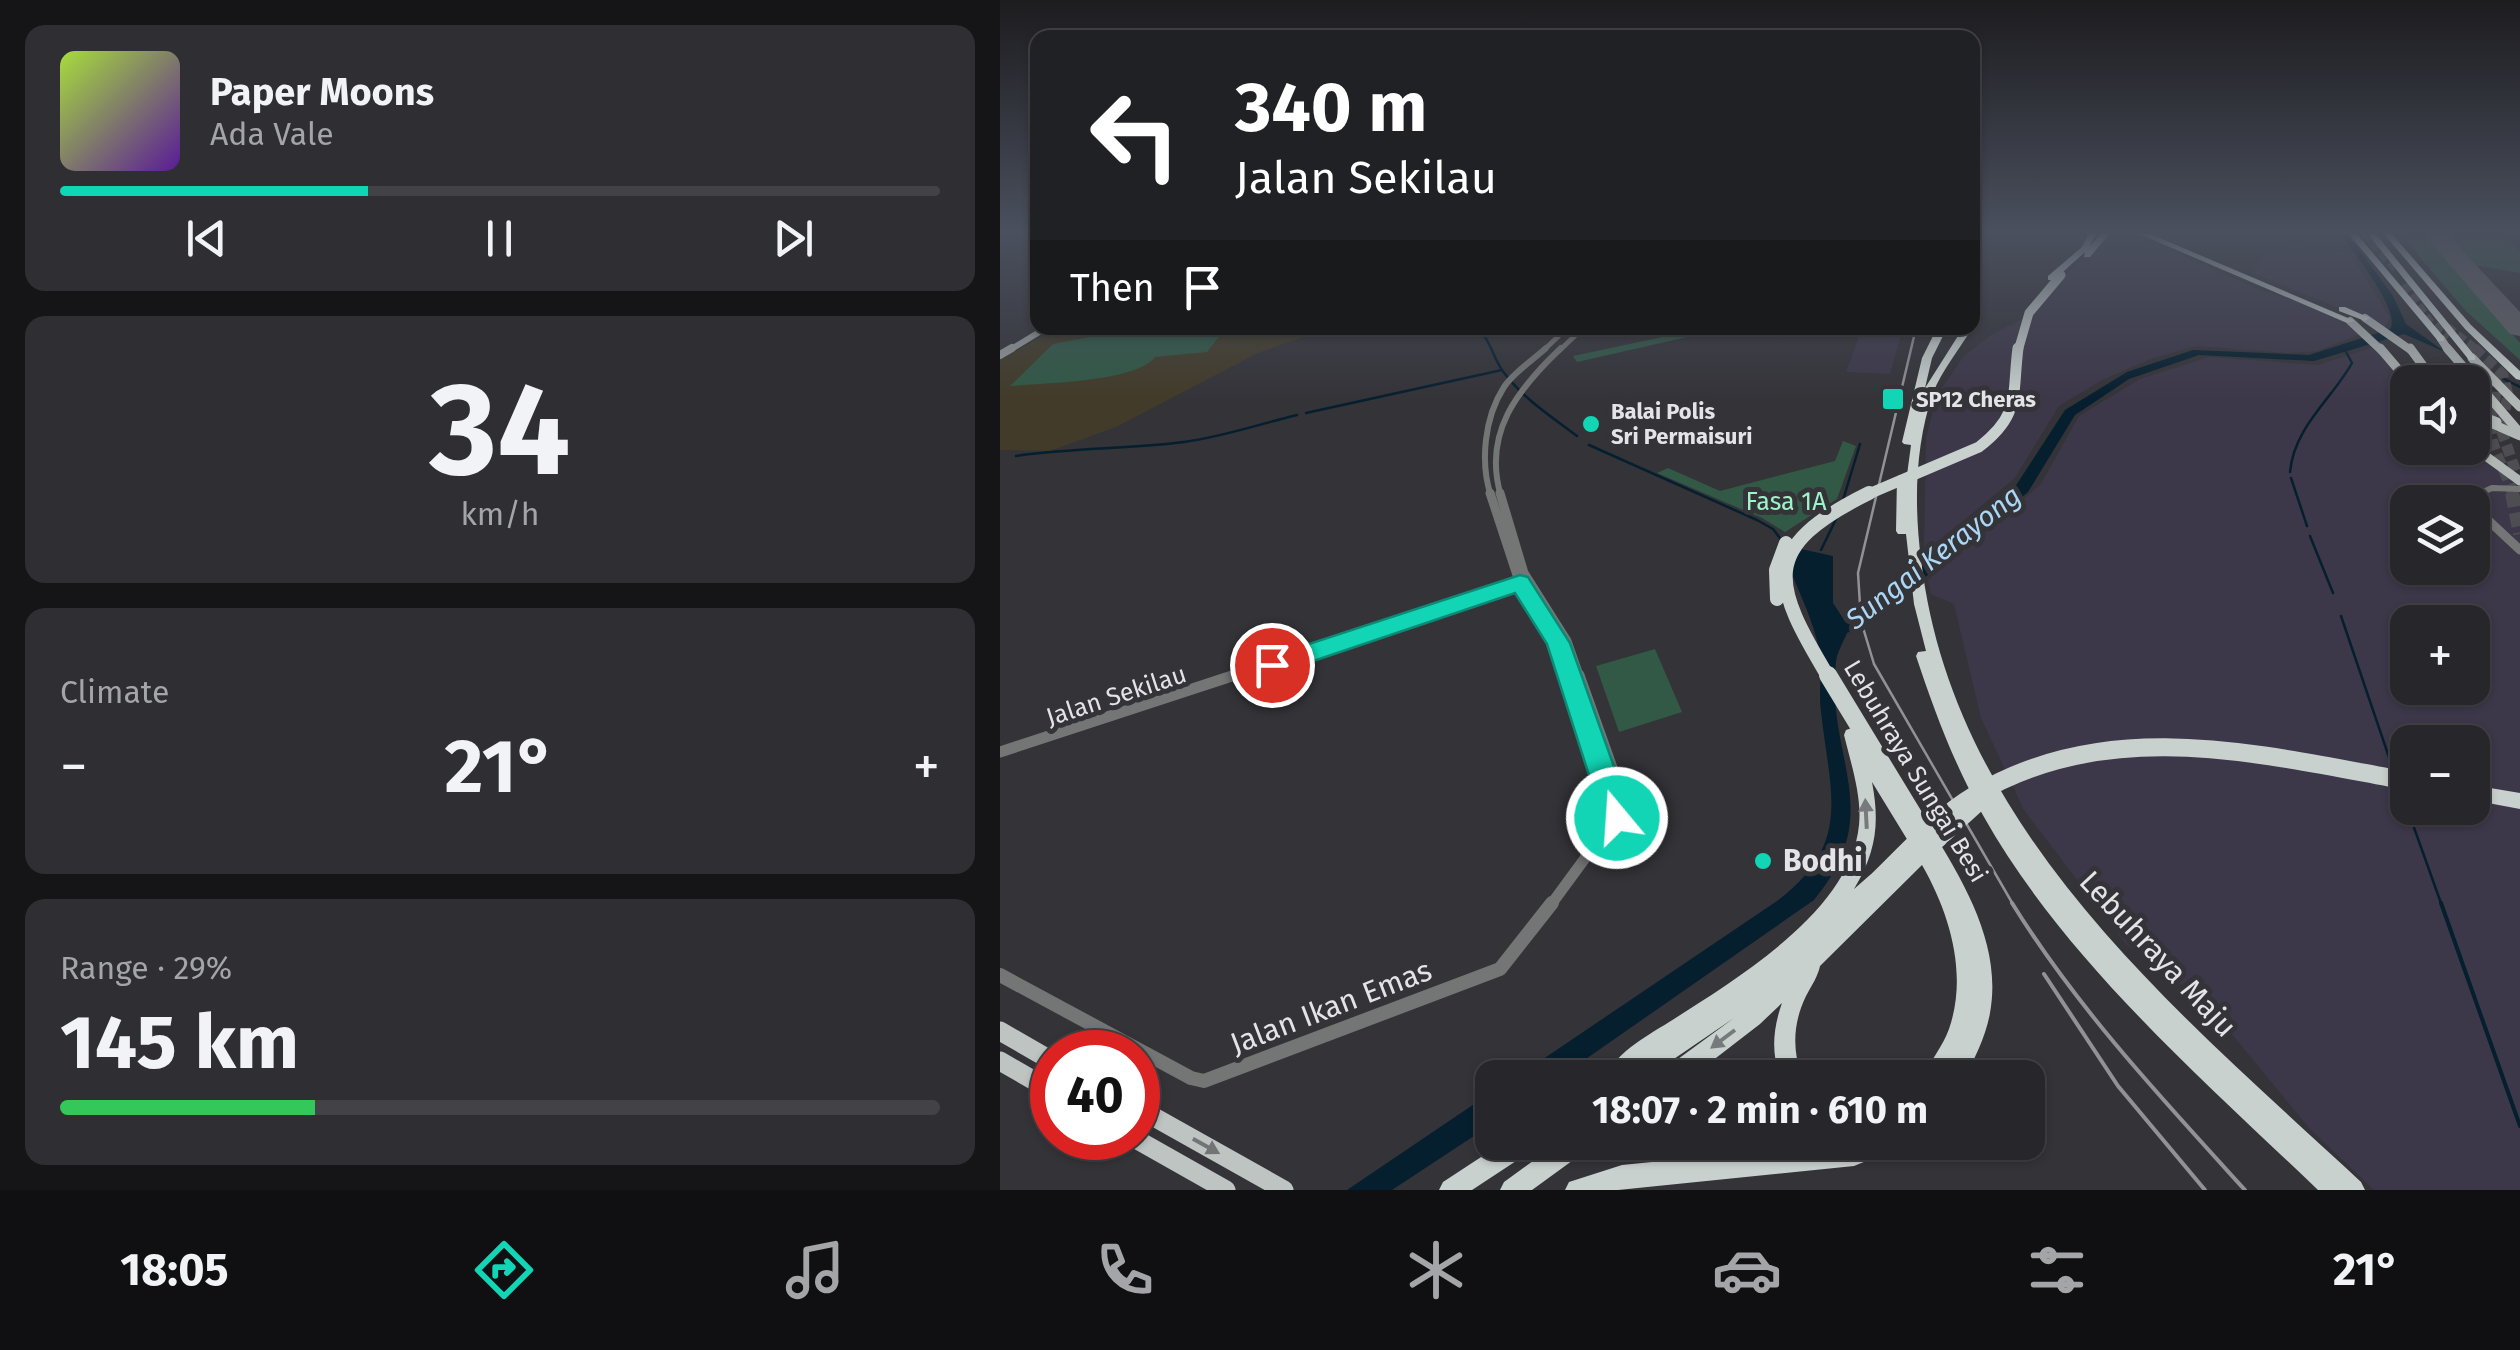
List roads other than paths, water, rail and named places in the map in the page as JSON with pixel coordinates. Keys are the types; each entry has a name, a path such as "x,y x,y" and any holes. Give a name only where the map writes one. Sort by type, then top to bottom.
{"highway":[{"name":"Lebuhraya Sungai Besi","path":"1633,1060 1795,942 1850,882 1868,828 1852,735 1778,604 1774,581 1782,550 1813,516 1964,449 1998,425 2010,404 2014,342 2040,289"},
{"name":"Lebuhraya Sungai Besi","path":"1964,1060 1986,990 1977,937 1964,904 1918,823 1794,620 1785,594 1788,555 1815,522 1980,447 2003,428 2016,408 2020,339 2028,315 2046,289"},
{"path":"2275,289 2349,317 2365,318"},
{"path":"2398,289 2442,342"},
{"path":"2408,289 2463,365"},
{"path":"2435,289 2468,327 2520,376"},
{"name":"Lebuhraya Maju","path":"1939,335 1923,370 1901,505 1917,613 1951,740 2008,843 2044,894 2113,976 2353,1190"},
{"name":"Lebuhraya Maju","path":"1908,553 1914,464 1926,398 1962,335"},
{"path":"1852,735 1945,889 1963,930 1969,974 1967,1006 1958,1037 1945,1060"},
{"path":"1695,1060 1752,1016 1822,951 1948,814 1999,780 2038,764 2113,746 2222,748 2390,781"},
{"path":"2490,799 2520,805"},
{"path":"1653,1060 1755,992 1880,886"},
{"path":"1786,1060 1783,1048 1786,1022 1796,993 1822,951"},
{"path":"1000,1032 1030,1049"},
{"name":"Lebuhraya Maju","path":"2185,1038 2335,1190"},
{"path":"1000,1061 1030,1078"},
{"path":"1160,1120 1279,1187"},
{"path":"1160,1153 1226,1190"},
{"path":"1451,1190 1497,1160"},
{"path":"1512,1190 1554,1160"},
{"path":"1577,1190 1622,1177 1793,1160"}],"main road":[{"path":"2349,317 2395,365"},
{"path":"2365,318 2402,341 2418,356 2420,364"},
{"path":"1000,353 1031,335"},
{"path":"2442,342 2455,350 2464,365"},
{"path":"2442,342 2463,365"},
{"path":"2490,379 2520,407"},
{"path":"2490,391 2520,419"},
{"path":"2490,398 2506,412 2520,434"},
{"path":"2490,421 2520,434"},
{"path":"2490,461 2516,483"}],"street":[{"path":"1524,582 1482,468 1484,453 1504,387 1558,335"},
{"path":"1524,582 1493,470 1494,458 1516,394 1576,335"},
{"path":"1492,419 1505,418"},
{"path":"1484,453 1494,458"},
{"path":"1482,468 1494,458"},
{"path":"2516,483 2480,491 2472,502 2520,550"},
{"name":"Jalan Sekilau","path":"1000,752 1524,582"},
{"name":"Jalan Ikan Emas","path":"1000,975 1192,1078 1204,1080 1500,969 1604,836 1617,818 1620,805 1610,797 1558,643 1524,582"}],"water":[{"name":"Sungai Kerayong","path":"2378,289 2388,289 2406,324 2445,352 2404,334 2314,361 2199,355 2129,379 2075,415 2028,492 1871,622 1847,633 1837,658 1835,696 1851,811 1847,839 1836,868 1814,900 1584,1060 1542,1060 1777,901 1817,859 1827,837 1831,793 1820,704 1819,650 1790,569 1801,549 1833,556 1833,603 1846,623 1884,598 2013,490 2065,410 2127,372 2193,350 2309,355 2390,329 2389,309"},
{"path":"1475,1103 1475,1135 1392,1190 1347,1190"}],"waterway":[{"path":"1483,335 1513,383 1577,436"},
{"path":"2290,472 2306,427 2352,363 2345,350"},
{"path":"1306,413 1502,370"},
{"path":"2494,374 2520,387"},
{"path":"1016,456 1184,442 1297,415"},
{"path":"1843,500 1860,444"},
{"path":"1589,445 1757,520 1773,529 1783,542"},
{"path":"2291,478 2307,526"},
{"path":"1821,550 1837,517"},
{"path":"2310,536 2333,593"},
{"path":"2341,616 2390,760"},
{"path":"2413,825 2442,906"},
{"path":"2441,903 2520,1126"}],"tunnel":[{"path":"2407,289 2429,321 2449,336"},
{"path":"2447,327 2478,351"},
{"path":"2474,348 2503,375 2508,395 2501,429 2520,484"},
{"path":"2495,376 2491,433 2513,496"},
{"path":"2512,493 2520,534"}],"tram line":[{"path":"1914,335 1858,573 1861,621 1874,664 2014,906"},
{"path":"2012,903 2092,1016 2245,1190"},
{"path":"2044,974 2118,1086 2205,1190"}],"place":[{"name":"SP12 Cheras","path":"1893,399"},
{"name":"Balai Polis Sri Permaisuri","path":"1591,424"},
{"name":"Bodhi","path":"1763,861"}],"park label":[{"name":"Fasa 1A","path":"1786,501"}]}
